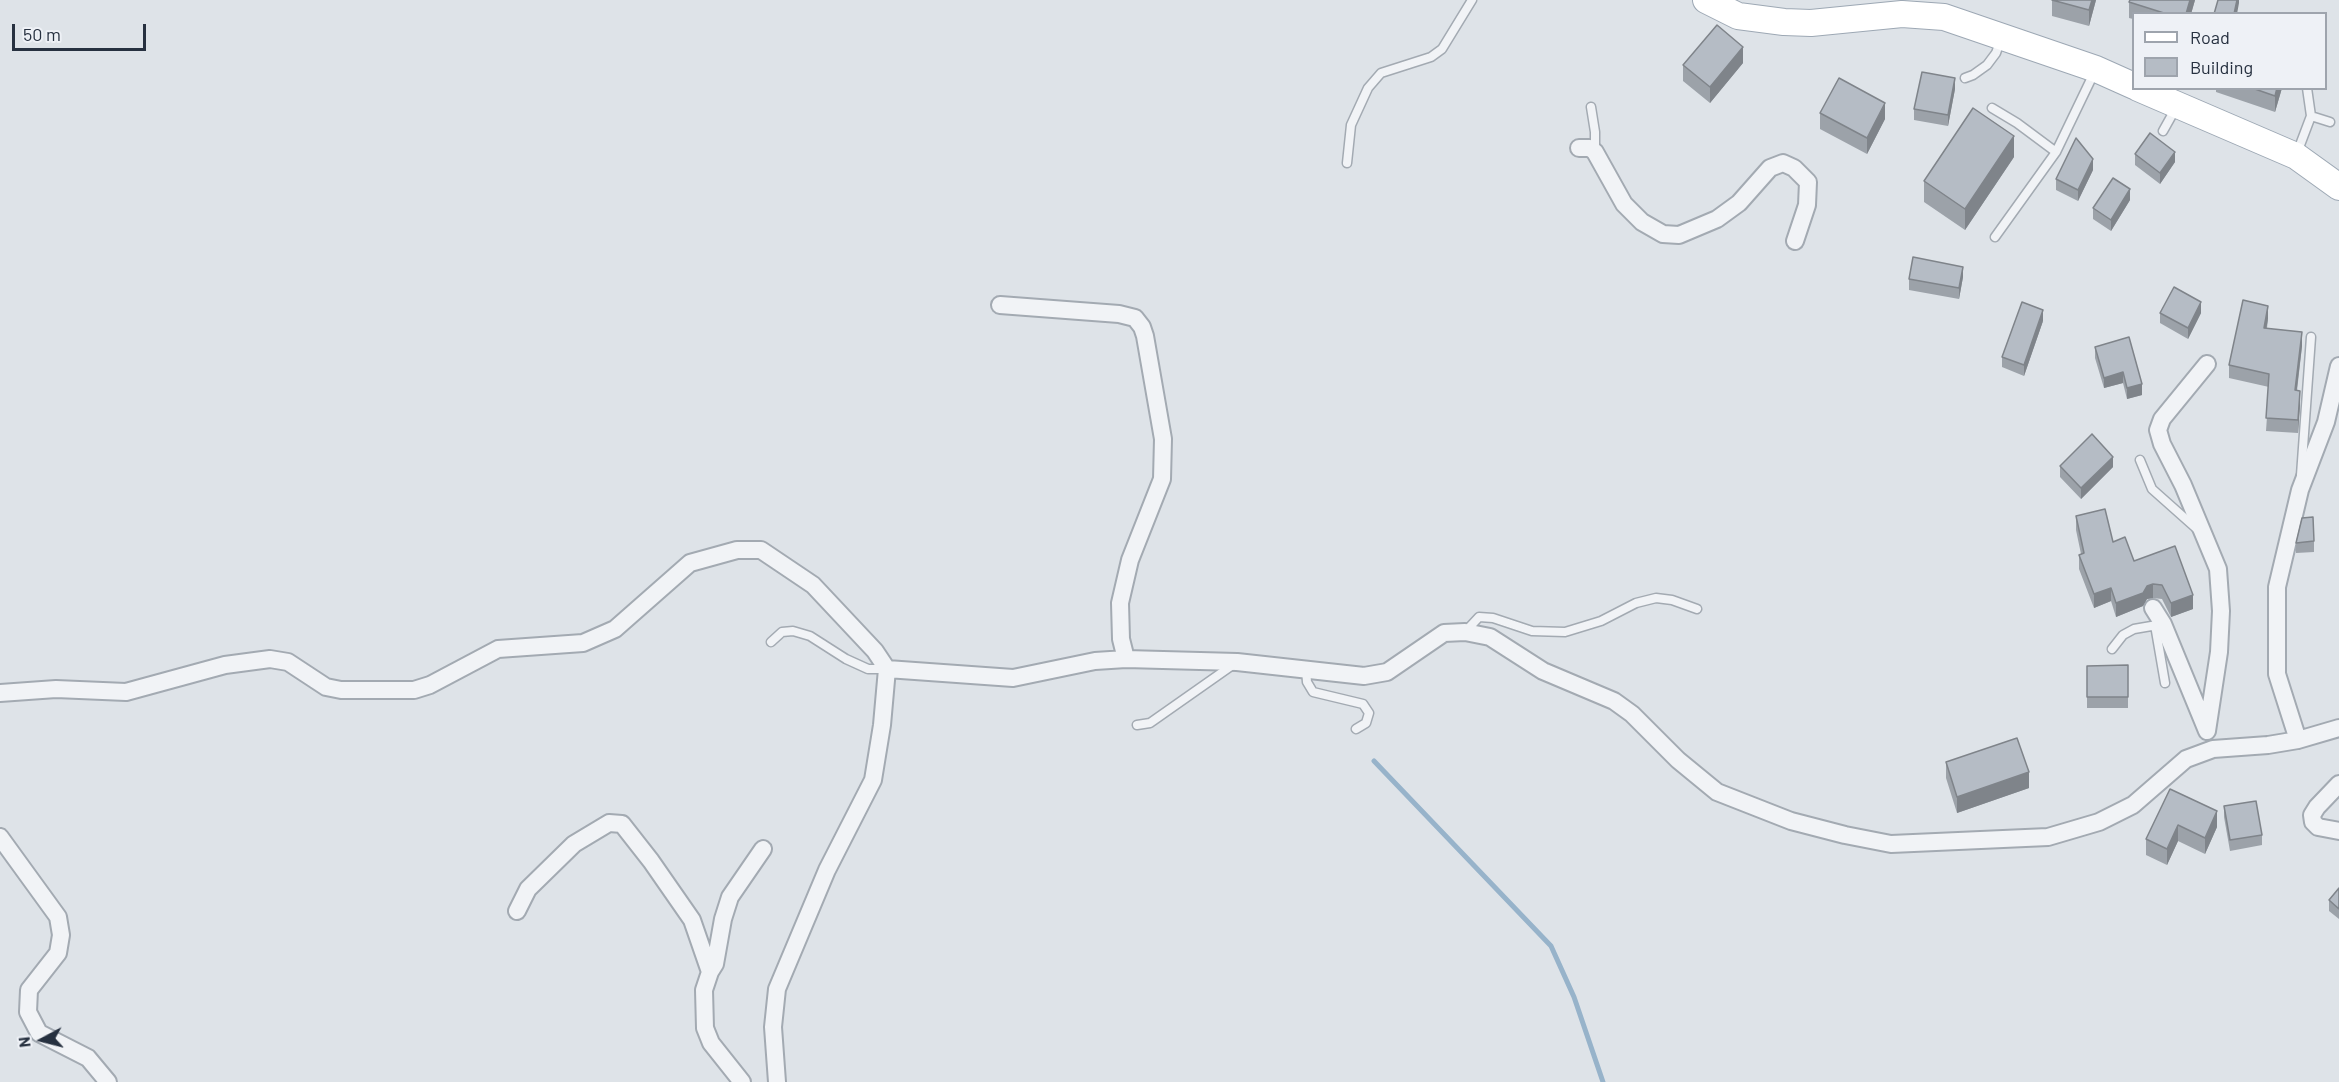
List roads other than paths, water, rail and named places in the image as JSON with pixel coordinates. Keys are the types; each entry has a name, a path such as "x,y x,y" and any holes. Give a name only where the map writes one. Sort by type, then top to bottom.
{"main road":[{"path":"1706,0 1738,16 1784,22 1812,23 1900,10 1944,17 2096,69 2132,86"},
{"path":"2142,90 2296,156 2339,186"}],"street":[{"path":"1587,150 1624,204 1642,222 1663,234 1679,235 1717,219 1739,203 1770,168 1783,163 1794,168 1808,182 1807,205 1795,241"},
{"path":"1000,305 1119,314 1134,318 1142,327 1163,439 1162,479 1130,560 1120,603 1121,639 1126,659"},
{"path":"2207,364 2162,419 2158,430 2203,536 2211,548 2218,569 2221,611 2219,652 2207,731"},
{"path":"2298,740 2277,674 2277,587 2300,490 2326,422 2339,366"},
{"path":"0,693 56,689 126,692 225,665 270,659 288,663 326,687 334,689 414,690 430,686 498,649 583,643 615,629 690,563 737,550 761,550 813,585 875,651 887,669 882,725 873,780 827,870 777,989 772,1027 777,1082"},
{"path":"2157,619 2213,749"},
{"path":"887,669 1013,678 1095,661 1126,659 1237,662 1364,676 1387,672 1444,633 1465,632 1490,637 1543,670 1614,701 1632,714 1678,760 1718,792 1791,821 1891,844 2048,837 2099,822 2133,805 2186,759 2213,749 2268,746 2339,728"},
{"path":"2339,784 2312,815 2313,822 2318,827 2339,831"},
{"path":"517,911 528,889 574,844 609,824 622,824 692,920 710,972"},
{"path":"0,837 58,917 61,935 58,953 28,990 28,1011 39,1033 88,1058 108,1082"},
{"path":"742,1082 711,1043 705,1028 704,990 715,964 723,919 730,897 763,849"}],"lane":[{"path":"1347,163 1351,125 1368,88 1381,74 1431,57 1443,49 1472,0"},
{"path":"1965,78 1973,75 1989,62 2002,36"},
{"path":"1995,237 2056,152 2096,69"},
{"path":"2296,156 2311,116 2307,90"},
{"path":"2163,130 2178,106"},
{"path":"1587,150 1595,132 1591,107"},
{"path":"1992,108 2017,123 2056,152"},
{"path":"2311,116 2330,122"},
{"path":"2300,490 2311,337"},
{"path":"2140,460 2152,489 2186,517 2203,536"},
{"path":"1465,632 1479,617 1493,618 1532,631 1565,632 1601,621 1636,603 1656,598 1672,600 1697,609"},
{"path":"2112,650 2124,634 2157,619 2165,683"},
{"path":"771,642 782,632 793,631 810,636 846,659 868,669 887,669"},
{"path":"1137,725 1150,723 1237,662"},
{"path":"1306,669 1307,682 1313,692 1363,704 1369,712 1366,723 1356,729"}],"waterway":[{"path":"1374,761 1551,946 1574,997 1603,1082"}]}
